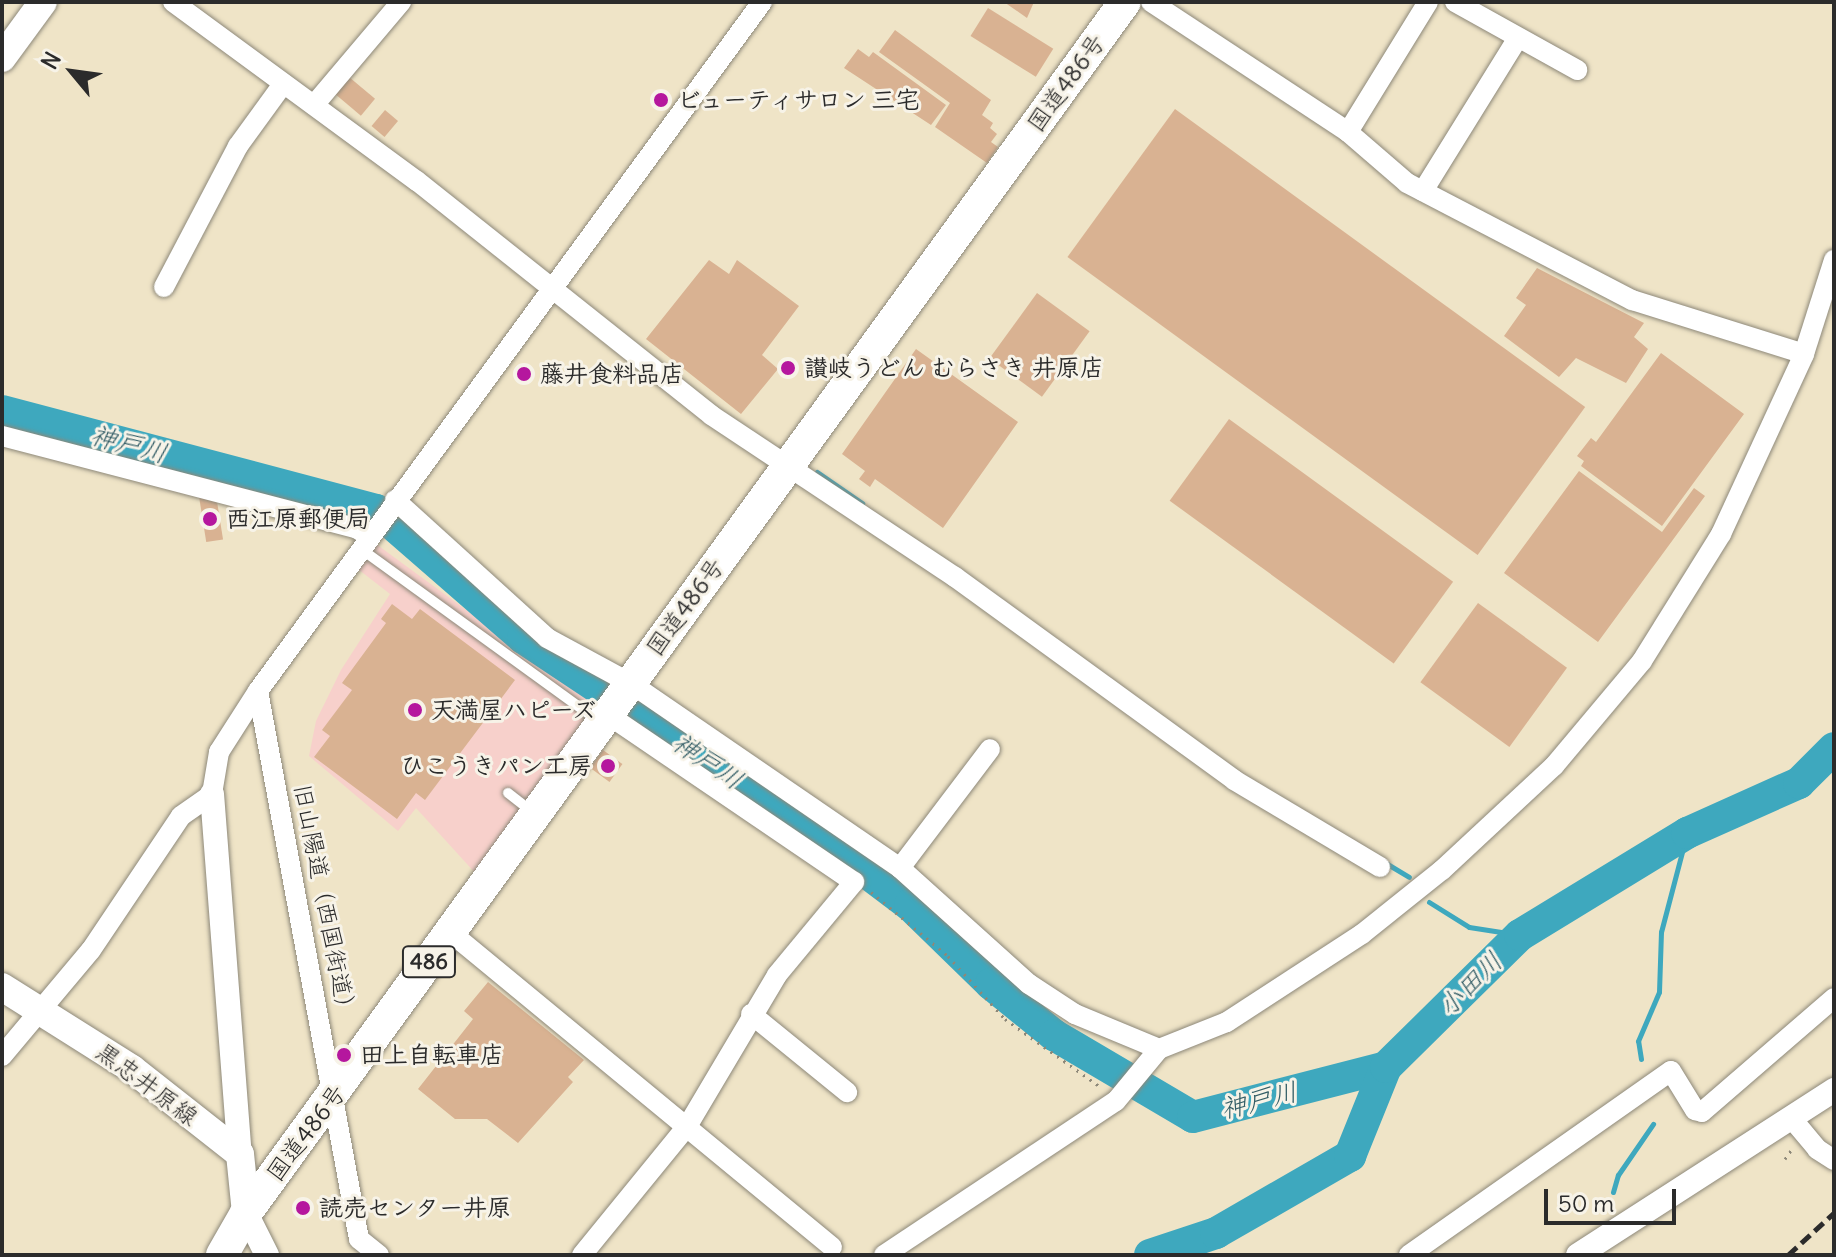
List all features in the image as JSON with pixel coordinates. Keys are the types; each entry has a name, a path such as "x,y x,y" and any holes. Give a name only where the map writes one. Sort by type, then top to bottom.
{"highway":[{"name":"国道486号","path":"222,1255 246,1213 1125,2"},
{"name":"国道486号","path":"202,1255 246,1213"}],"main road":[{"path":"2,58 43,2"},
{"name":"黒忠井原線","path":"2,987 132,1069 240,1154"},
{"path":"240,1154 246,1213"}],"street":[{"path":"173,2 552,286 711,415 955,577 1234,780 1380,867"},
{"path":"314,105 401,2"},
{"path":"240,1154 212,794 219,752 258,691 393,503 762,2"},
{"path":"1151,2 1348,132 1423,191 1632,300 1804,354"},
{"path":"1348,132 1428,2"},
{"path":"1455,2 1577,70"},
{"path":"1423,191 1518,38"},
{"path":"164,287 238,146 283,84"},
{"path":"884,1255 1118,1098 1155,1054 1227,1022 1362,934 1465,850 1587,730 1642,661 1721,534 1804,354 1834,260"},
{"path":"2,436 356,528 368,538"},
{"path":"393,503 547,638 614,704 854,882 751,1014 688,1125 582,1255"},
{"name":"旧山陽道（西国街道）","path":"258,691 335,1094 359,1239 379,1255"},
{"path":"614,704 900,868 1029,984 1075,1014 1155,1054"},
{"path":"900,868 990,749"},
{"path":"2,1056 91,950 181,816 212,794"},
{"path":"450,932 688,1125 832,1247"},
{"path":"1409,1255 1671,1071 1695,1110 1702,1112 1834,998"},
{"path":"751,1014 847,1092"},
{"path":"1585,1253 1793,1120 1834,1090"},
{"path":"1793,1120 1817,1149 1834,1160"},
{"path":"246,1213 267,1255"}],"lane":[{"path":"368,538 614,704"},
{"path":"508,793 535,814"}],"path":[{"path":"854,882 913,923 1005,1019 1118,1098"},
{"path":"1785,1159 1793,1149"}],"shaded area":[{"path":"372,541 600,708 477,875 416,808 398,831 309,756 316,721 341,670 390,594 354,566"}],"building":[{"path":"1004,2 1034,2 1027,18"},
{"path":"988,8 1053,49 1036,77 971,36"},
{"path":"895,30 991,100 982,115 993,123 990,128 997,134 991,142 998,147 987,163 935,127 950,103 879,52"},
{"path":"858,49 869,57 873,52 946,105 931,125 844,68"},
{"path":"349,77 375,99 361,116 335,94"},
{"path":"1175,109 1585,407 1478,555 1067,257"},
{"path":"385,110 398,121 385,137 372,126"},
{"path":"709,260 729,274 737,260 799,306 762,355 778,369 741,414 646,339"},
{"path":"1537,268 1644,323 1634,337 1648,349 1626,383 1576,358 1559,377 1504,336 1526,305 1516,298"},
{"path":"1037,293 1090,331 1042,397 989,359"},
{"path":"916,349 1018,422 943,528 875,479 870,487 859,479 865,471 842,454"},
{"path":"1661,353 1744,414 1662,526 1581,466 1584,461 1577,456 1591,438 1596,442"},
{"path":"1229,419 1453,582 1394,664 1170,501"},
{"path":"1579,471 1662,532 1694,488 1705,496 1598,642 1504,573"},
{"path":"216,495 223,539 206,542 199,498"},
{"path":"1478,603 1567,668 1509,747 1420,682"},
{"name":"天満屋ハピーズ","path":"392,604 412,619 420,609 515,680 425,800 416,793 397,819 314,757 330,736 322,730 352,690 342,683 386,623 381,619"},
{"path":"603,750 622,764 609,782 590,768"},
{"path":"488,982 584,1060 568,1077 573,1082 518,1143 487,1119 455,1119 418,1089 473,1019 464,1011"}],"waterway":[{"name":"神戸川","path":"2,411 376,510 523,638 797,820 910,905 991,984 1054,1035 1193,1117 1386,1067"},
{"path":"817,472 862,503"},
{"name":"小田川","path":"1150,1255 1216,1233 1350,1156 1386,1067 1520,935 1687,833 1799,783 1834,748"},
{"path":"1641,1059 1638,1041 1659,992 1661,932 1687,833"},
{"path":"1384,862 1409,877"},
{"path":"1429,902 1469,927 1520,935"},
{"path":"1613,1192 1618,1175 1653,1124"}],"railway":[{"path":"1788,1255 1834,1213"}],"place":[{"name":"ビューティサロン 三宅","path":"661,100"},
{"name":"讃岐うどん むらさき 井原店","path":"788,368"},
{"name":"藤井食料品店","path":"524,374"},
{"name":"西江原郵便局","path":"210,519"},
{"name":"天満屋ハピーズ","path":"415,710"},
{"name":"ひこうきパン工房","path":"608,766"},
{"name":"田上自転車店","path":"344,1055"},
{"name":"読売センター井原","path":"303,1208"}]}
